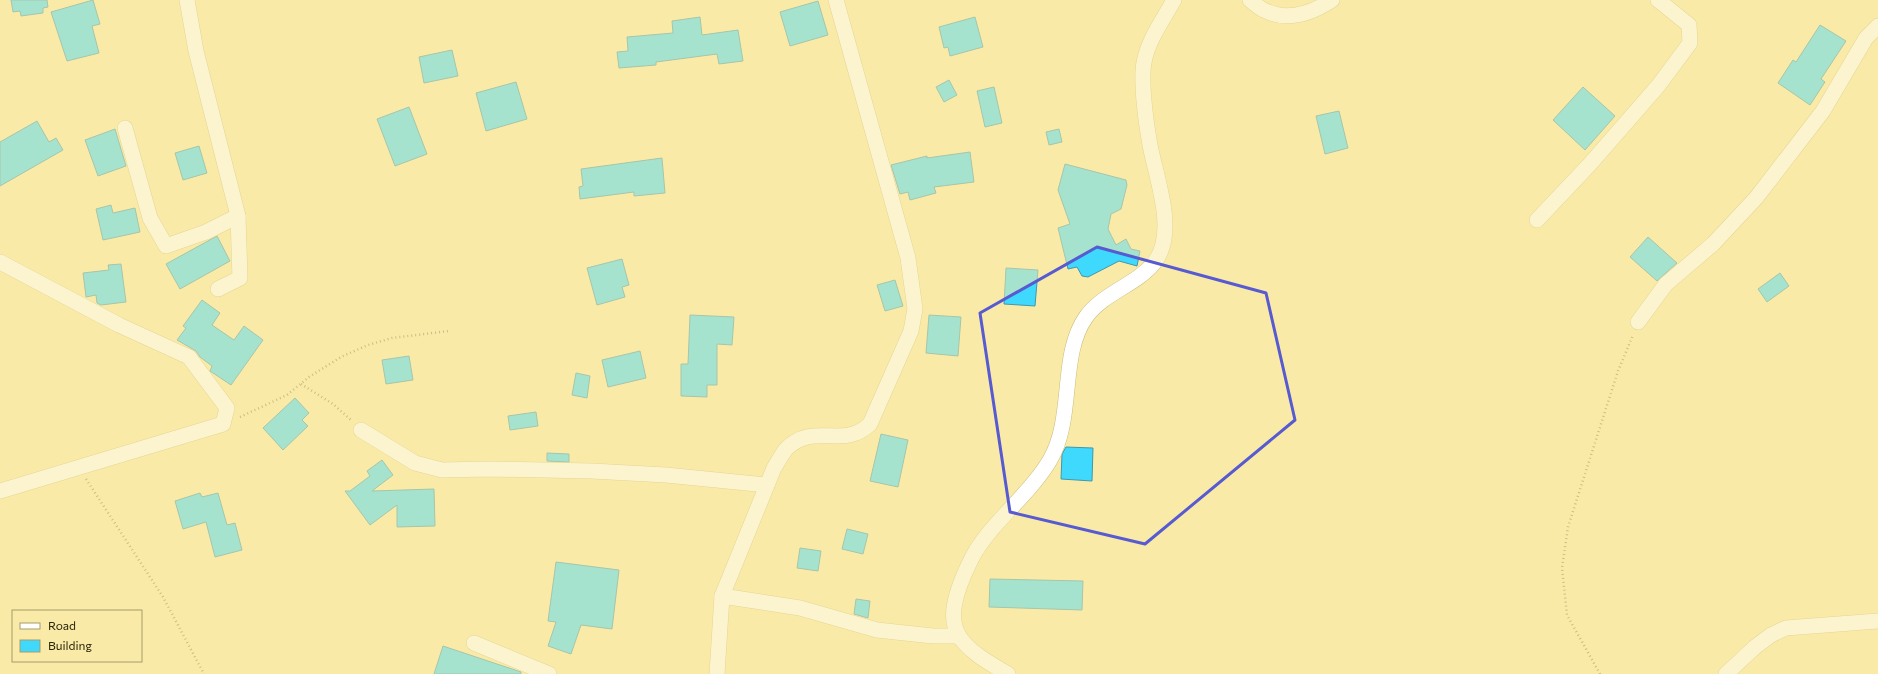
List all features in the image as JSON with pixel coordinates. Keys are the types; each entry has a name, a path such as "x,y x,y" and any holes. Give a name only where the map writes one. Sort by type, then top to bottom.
{"street":[{"path":"187,0 196,51 238,216 240,278 218,289"},
{"path":"717,674 722,596 774,468 786,449 800,440 811,436 850,436 862,432 870,424 911,331 915,309 908,258 836,0"},
{"path":"1008,674 969,648 959,636 954,623 953,606 962,580 974,553 1026,492 1050,459 1066,411 1072,356 1078,333 1087,316 1110,296 1144,273 1154,262 1160,250 1165,215 1150,143 1143,71 1146,54 1174,0"},
{"path":"1250,0 1265,11 1283,16 1300,16 1318,9 1332,0"},
{"path":"1537,220 1590,164 1658,86 1690,43 1689,25 1658,0"},
{"path":"1638,322 1666,284 1713,244 1756,198 1823,111 1866,38 1878,26"},
{"path":"125,128 150,218 166,246 206,232 238,216"},
{"path":"0,262 119,325 189,357 228,408 223,424 0,491"},
{"path":"361,430 415,463 442,470 489,469 592,471 666,475 767,486"},
{"path":"722,596 800,608 877,630 933,636 959,636"},
{"path":"1726,674 1771,634 1786,628 1878,620"},
{"path":"474,643 549,674"}],"path":[{"path":"1600,674 1567,615 1562,568 1568,527 1618,371 1638,322"},
{"path":"223,424 263,408 287,396 301,384 341,357 368,345 392,338 449,331"},
{"path":"301,384 333,404 361,430"},
{"path":"78,467 163,597 204,674"}],"highlighted area":[{"path":"1097,247 1266,293 1295,420 1145,544 1010,512 980,313"}],"building":[{"path":"11,0 47,0 48,7 43,8 43,13 21,16 20,11 13,12"},
{"path":"93,0 100,24 92,26 99,53 67,61 51,12"},
{"path":"818,1 828,35 790,46 780,12"},
{"path":"700,17 702,35 738,30 743,61 719,64 717,54 656,62 656,65 619,68 617,52 628,51 627,37 673,33 672,21"},
{"path":"975,17 983,47 950,56 948,47 944,48 939,27"},
{"path":"1820,25 1846,41 1821,79 1825,82 1810,105 1778,83 1793,60 1796,62"},
{"path":"452,50 458,76 424,83 419,57"},
{"path":"949,80 957,95 944,102 936,87"},
{"path":"516,82 527,119 486,131 476,93"},
{"path":"994,87 1002,123 985,127 977,91"},
{"path":"1583,87 1615,116 1585,150 1553,120"},
{"path":"409,107 427,154 395,166 377,119"},
{"path":"1339,111 1348,148 1325,154 1316,116"},
{"path":"37,121 49,142 56,138 63,150 0,186 0,142"},
{"path":"115,129 126,166 98,176 85,140"},
{"path":"1059,129 1062,142 1049,145 1046,132"},
{"path":"199,146 207,173 183,180 175,153"},
{"path":"970,152 974,182 934,187 936,193 910,200 908,192 900,194 891,165 927,156 927,158"},
{"path":"662,158 665,193 634,196 634,192 580,199 579,187 583,186 581,169"},
{"path":"1065,164 1126,180 1127,185 1121,209 1111,214 1108,229 1116,245 1126,239 1131,249 1140,251 1137,266 1119,261 1088,277 1082,276 1077,267 1068,269 1058,228 1070,224 1058,190"},
{"path":"111,205 113,213 135,208 140,232 103,240 96,209"},
{"path":"217,236 230,261 180,289 166,264"},
{"path":"1648,237 1677,263 1657,281 1630,257"},
{"path":"622,259 629,285 622,287 625,297 597,305 587,268"},
{"path":"121,264 126,302 101,305 97,303 96,295 86,297 83,273 109,270 108,265"},
{"path":"1006,268 1038,270 1035,306 1004,304"},
{"path":"1780,273 1789,286 1767,302 1758,289"},
{"path":"895,280 903,306 885,311 877,285"},
{"path":"202,300 220,313 212,325 234,340 244,326 263,340 231,385 210,371 212,366 200,357 196,351 177,340 186,328 183,326"},
{"path":"690,315 734,317 732,345 717,344 717,385 707,385 707,397 681,396 681,364 688,364"},
{"path":"929,315 961,317 958,356 926,353"},
{"path":"640,351 646,378 608,387 602,360"},
{"path":"409,356 413,380 386,384 382,360"},
{"path":"576,373 590,376 587,398 572,395"},
{"path":"295,398 309,413 302,420 308,426 283,450 263,428"},
{"path":"536,412 538,426 510,430 508,416"},
{"path":"881,434 908,440 898,487 870,481"},
{"path":"1066,447 1093,448 1092,481 1061,479 1062,454"},
{"path":"547,453 569,454 569,462 547,461"},
{"path":"382,460 393,475 372,491 434,489 435,526 397,527 397,505 370,525 345,491 350,491 370,476 367,471"},
{"path":"200,493 202,497 218,493 227,525 235,523 242,550 215,557 206,522 183,529 175,501"},
{"path":"847,529 868,534 863,554 842,549"},
{"path":"800,548 821,551 818,571 797,568"},
{"path":"556,562 619,570 612,629 581,625 571,654 548,646 556,622 548,621"},
{"path":"990,579 1083,581 1082,610 989,607"},
{"path":"856,599 870,601 868,618 854,614"},
{"path":"443,646 521,672 521,674 434,674"}]}
